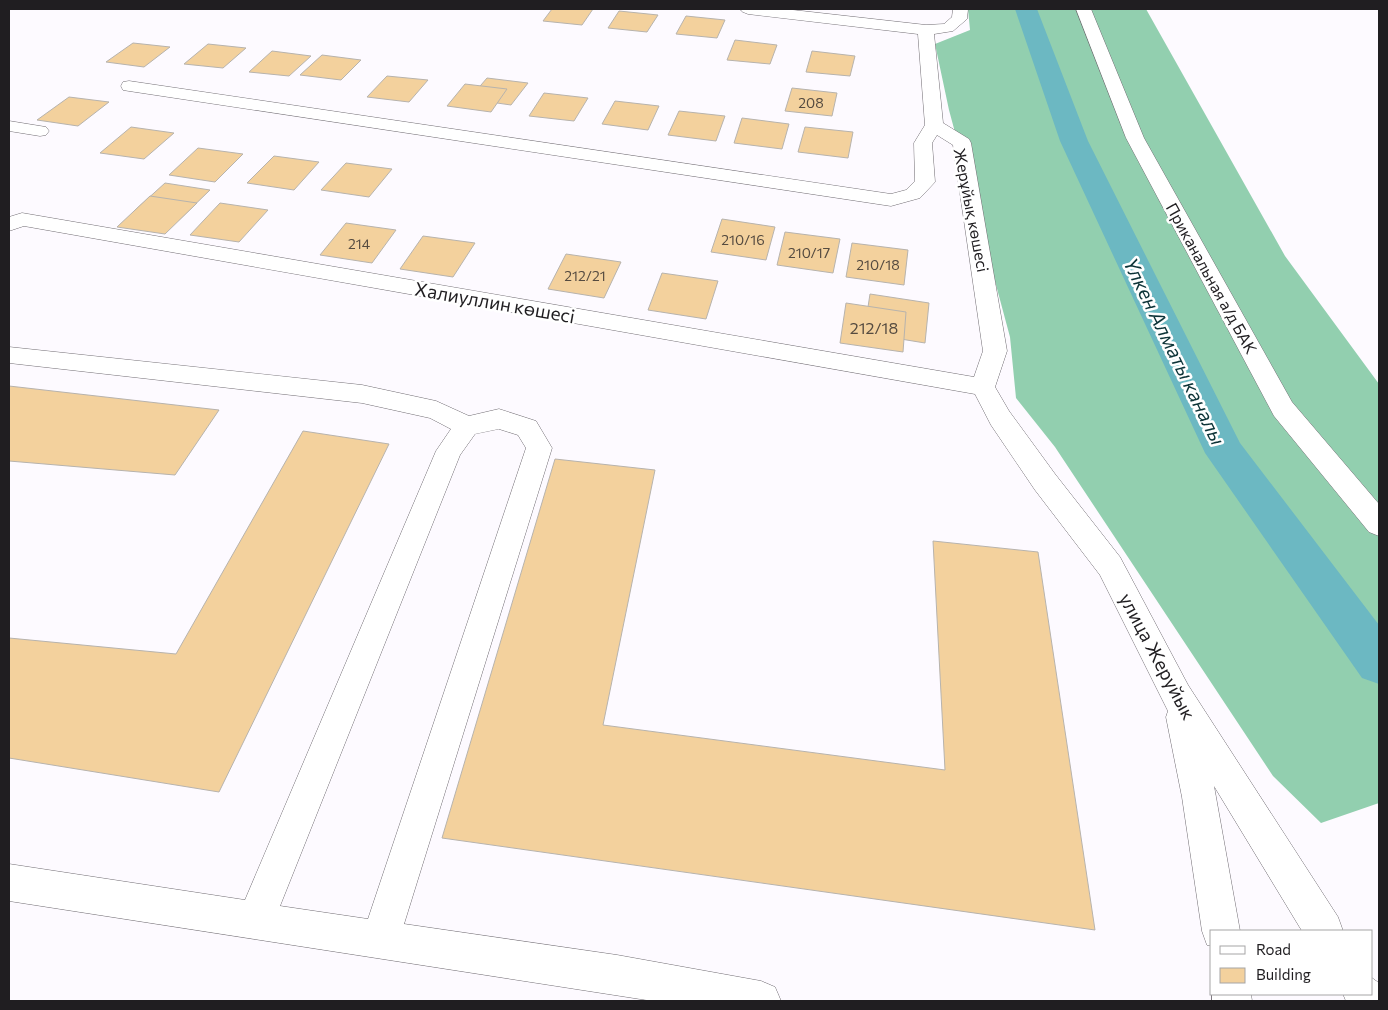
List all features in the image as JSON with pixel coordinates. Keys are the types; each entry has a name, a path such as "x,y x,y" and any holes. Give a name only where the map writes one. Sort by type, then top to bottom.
{"street":[{"path":"748,9 926,30 948,28 959,19 960,9"},
{"name":"Приканальная а/д БАК","path":"1083,9 1135,138 1283,409 1379,524"},
{"path":"130,86 891,200 914,194 925,182 923,143 934,125 926,30"},
{"name":"Жерұйық көшесі","path":"934,125 962,142 995,351 983,387"},
{"path":"9,126 40,132"},
{"name":"Халиуллин көшесі","path":"9,225 22,219 983,387"},
{"path":"9,355 362,394 436,410 467,426 499,419 527,428 539,448 380,940"},
{"name":"улица Жеруйык","path":"983,387 1000,418 1044,482 1110,566 1177,696 1323,930"},
{"path":"255,921 445,460 449,451 467,426"},
{"path":"1177,696 1199,797 1221,930"},
{"path":"9,883 617,975 761,1001"}],"green space":[{"path":"968,9 1146,9 1285,256 1379,384 1379,803 1321,823 1273,776 1055,447 1016,398 1010,337 949,110 935,44 970,30"}],"building":[{"path":"552,9 593,9 582,25 543,21"},
{"path":"619,11 658,15 647,32 608,28"},
{"path":"686,16 725,20 717,38 676,34"},
{"path":"735,40 777,45 770,64 727,60"},
{"path":"133,43 170,47 144,67 106,62"},
{"path":"208,44 246,48 223,68 184,64"},
{"path":"272,51 311,56 289,76 249,72"},
{"path":"812,51 855,56 850,76 806,72"},
{"path":"322,55 361,60 341,80 300,75"},
{"path":"387,76 428,80 409,102 367,97"},
{"path":"487,78 528,83 511,105 469,99"},
{"path":"465,84 507,89 491,112 447,106"},
{"path":"792,88 837,93 832,116 785,111"},
{"path":"544,93 588,98 574,121 529,116"},
{"path":"69,97 109,102 78,126 37,120"},
{"path":"615,101 659,106 648,130 602,124"},
{"path":"679,111 725,116 716,141 668,135"},
{"path":"742,118 789,124 782,149 734,143"},
{"path":"131,127 174,133 144,159 100,153"},
{"path":"805,127 853,132 848,158 798,152"},
{"path":"198,148 243,154 215,182 169,175"},
{"path":"274,156 319,162 294,190 247,183"},
{"path":"346,163 392,169 369,197 321,190"},
{"path":"165,183 210,190 179,220 133,212"},
{"path":"150,196 197,203 165,234 117,227"},
{"path":"220,203 268,210 239,242 190,235"},
{"path":"722,219 775,227 766,260 711,252"},
{"path":"346,223 396,230 372,263 320,255"},
{"path":"785,232 840,239 833,273 777,265"},
{"path":"423,236 475,243 453,277 400,269"},
{"path":"852,243 908,250 904,285 846,277"},
{"path":"566,254 621,262 604,298 548,289"},
{"path":"662,273 718,281 706,319 648,310"},
{"path":"870,294 929,303 925,343 864,333"},
{"path":"846,303 906,312 903,352 840,343"},
{"path":"9,386 219,410 175,475 9,461"},
{"path":"303,431 389,444 219,792 9,758 9,638 176,654"},
{"path":"555,459 655,470 603,725 945,770 933,541 1038,552 1095,930 442,838"}],"waterway":[{"name":"Үлкен Алматы каналы","path":"1026,9 1074,141 1225,453 1379,662"}]}
